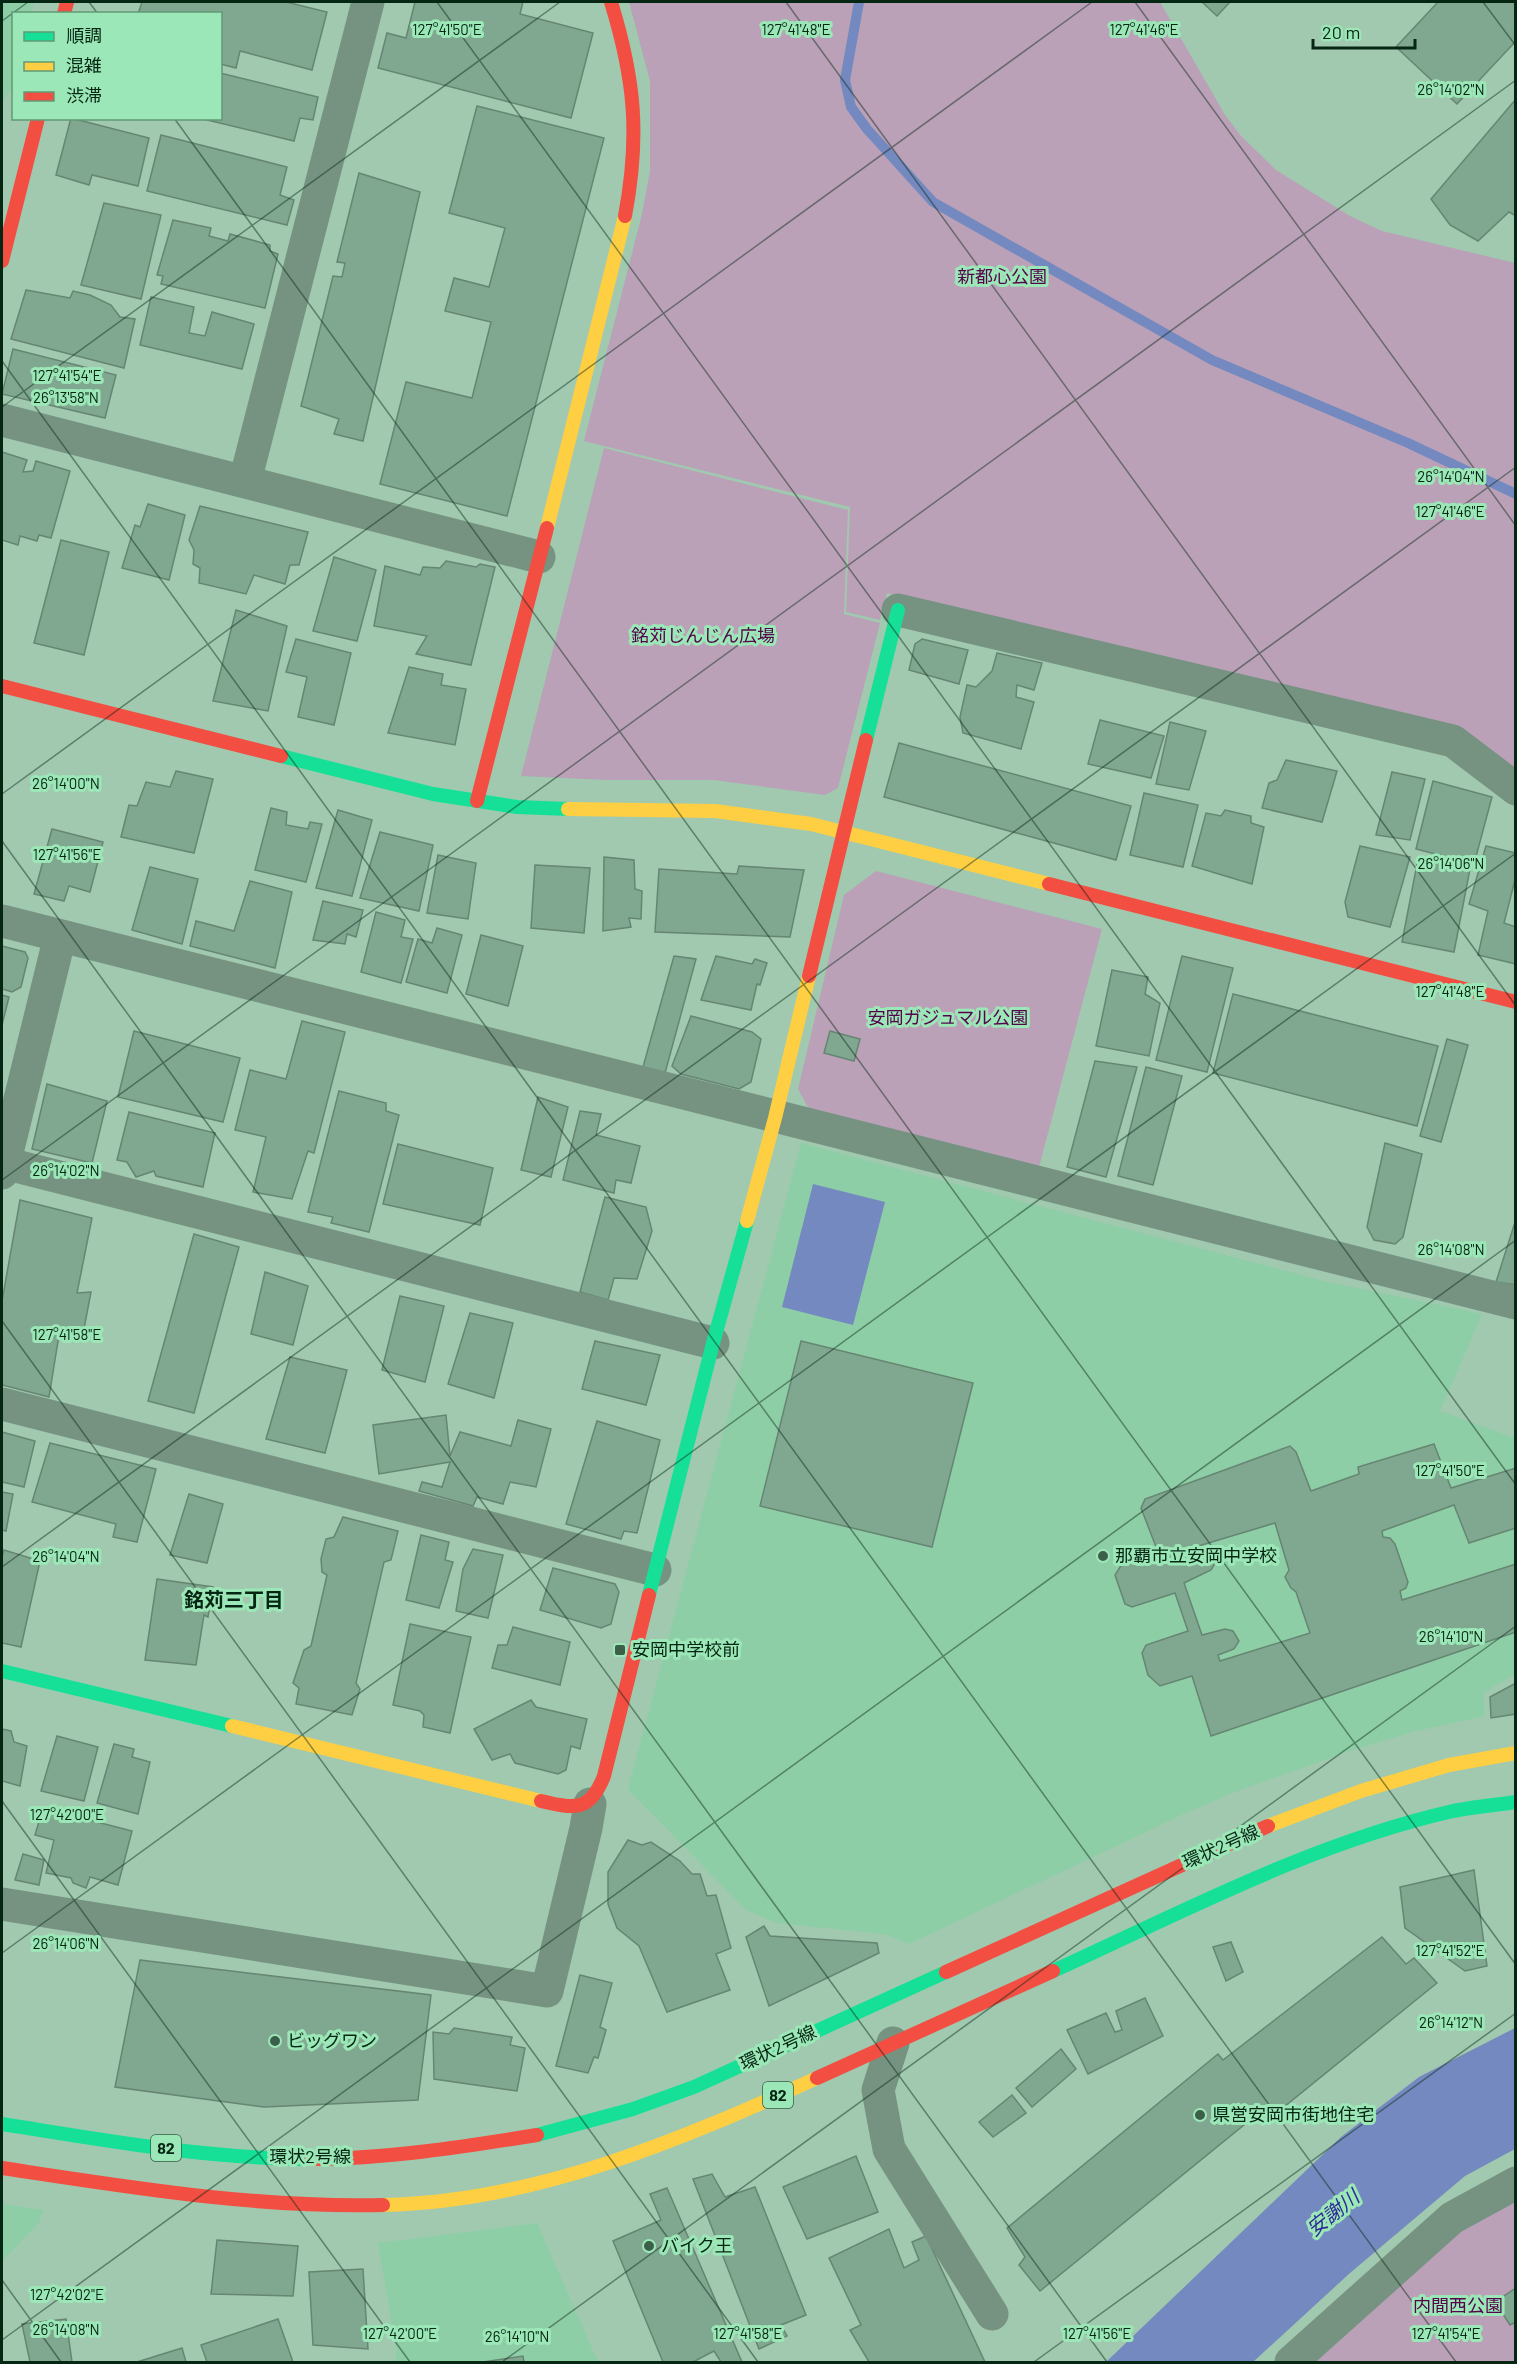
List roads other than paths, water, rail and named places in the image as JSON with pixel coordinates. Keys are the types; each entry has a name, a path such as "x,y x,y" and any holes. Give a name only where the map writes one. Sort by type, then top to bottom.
{"street":[{"path":"245,481 368,2"},
{"path":"477,801 614,266 629,194 635,128 627,52 611,2"},
{"path":"2,261 37,120"},
{"path":"9,165 25,169"},
{"path":"2,420 539,557"},
{"path":"2,1904 547,1991 590,1804 598,1794 604,1776 713,1343 775,1118 898,610 1453,741 1515,789"},
{"path":"2,686 389,785 477,801 517,807 580,810 715,811 784,819 1515,1002"},
{"path":"2,921 1515,1303"},
{"path":"60,936 3,1168 713,1343"},
{"path":"2,1404 655,1570"},
{"path":"2,1671 559,1805 575,1807 590,1804"},
{"name":"環状2号線","path":"2,2124 122,2143 270,2158 333,2160 455,2148 550,2133 633,2109 694,2087 1262,1828 1361,1791 1449,1765 1515,1753"},
{"name":"82","path":"2,2169 272,2204 394,2205 472,2196 546,2181 645,2150 714,2125 1283,1866 1370,1834 1454,1811 1515,1802"},
{"path":"893,2043 878,2090 889,2148 992,2314"},
{"path":"1291,2362 1452,2218 1515,2183"}],"water":[{"path":"813,1184 885,1202 853,1325 782,1307"},
{"name":"安謝川","path":"1515,2028 1515,2149 1465,2176 1350,2273 1253,2362 1106,2362 1341,2137 1419,2077"}],"waterway":[{"path":"859,2 845,80 851,107 867,129 933,202 1212,360 1408,443 1516,494"}],"place":[{"name":"那覇市立安岡中学校","path":"1103,1556"},
{"name":"安岡中学校前","path":"620,1650"},
{"name":"ビッグワン","path":"275,2041"},
{"name":"県営安岡市街地住宅","path":"1200,2115"},
{"name":"バイク王","path":"649,2246"}],"district":[{"name":"銘苅三丁目","path":"234,1600"}],"park label":[{"name":"新都心公園","path":"1002,277"},
{"name":"銘苅じんじん広場","path":"703,636"},
{"name":"安岡ガジュマル公園","path":"948,1018"},
{"name":"内間西公園","path":"1458,2306"}]}
